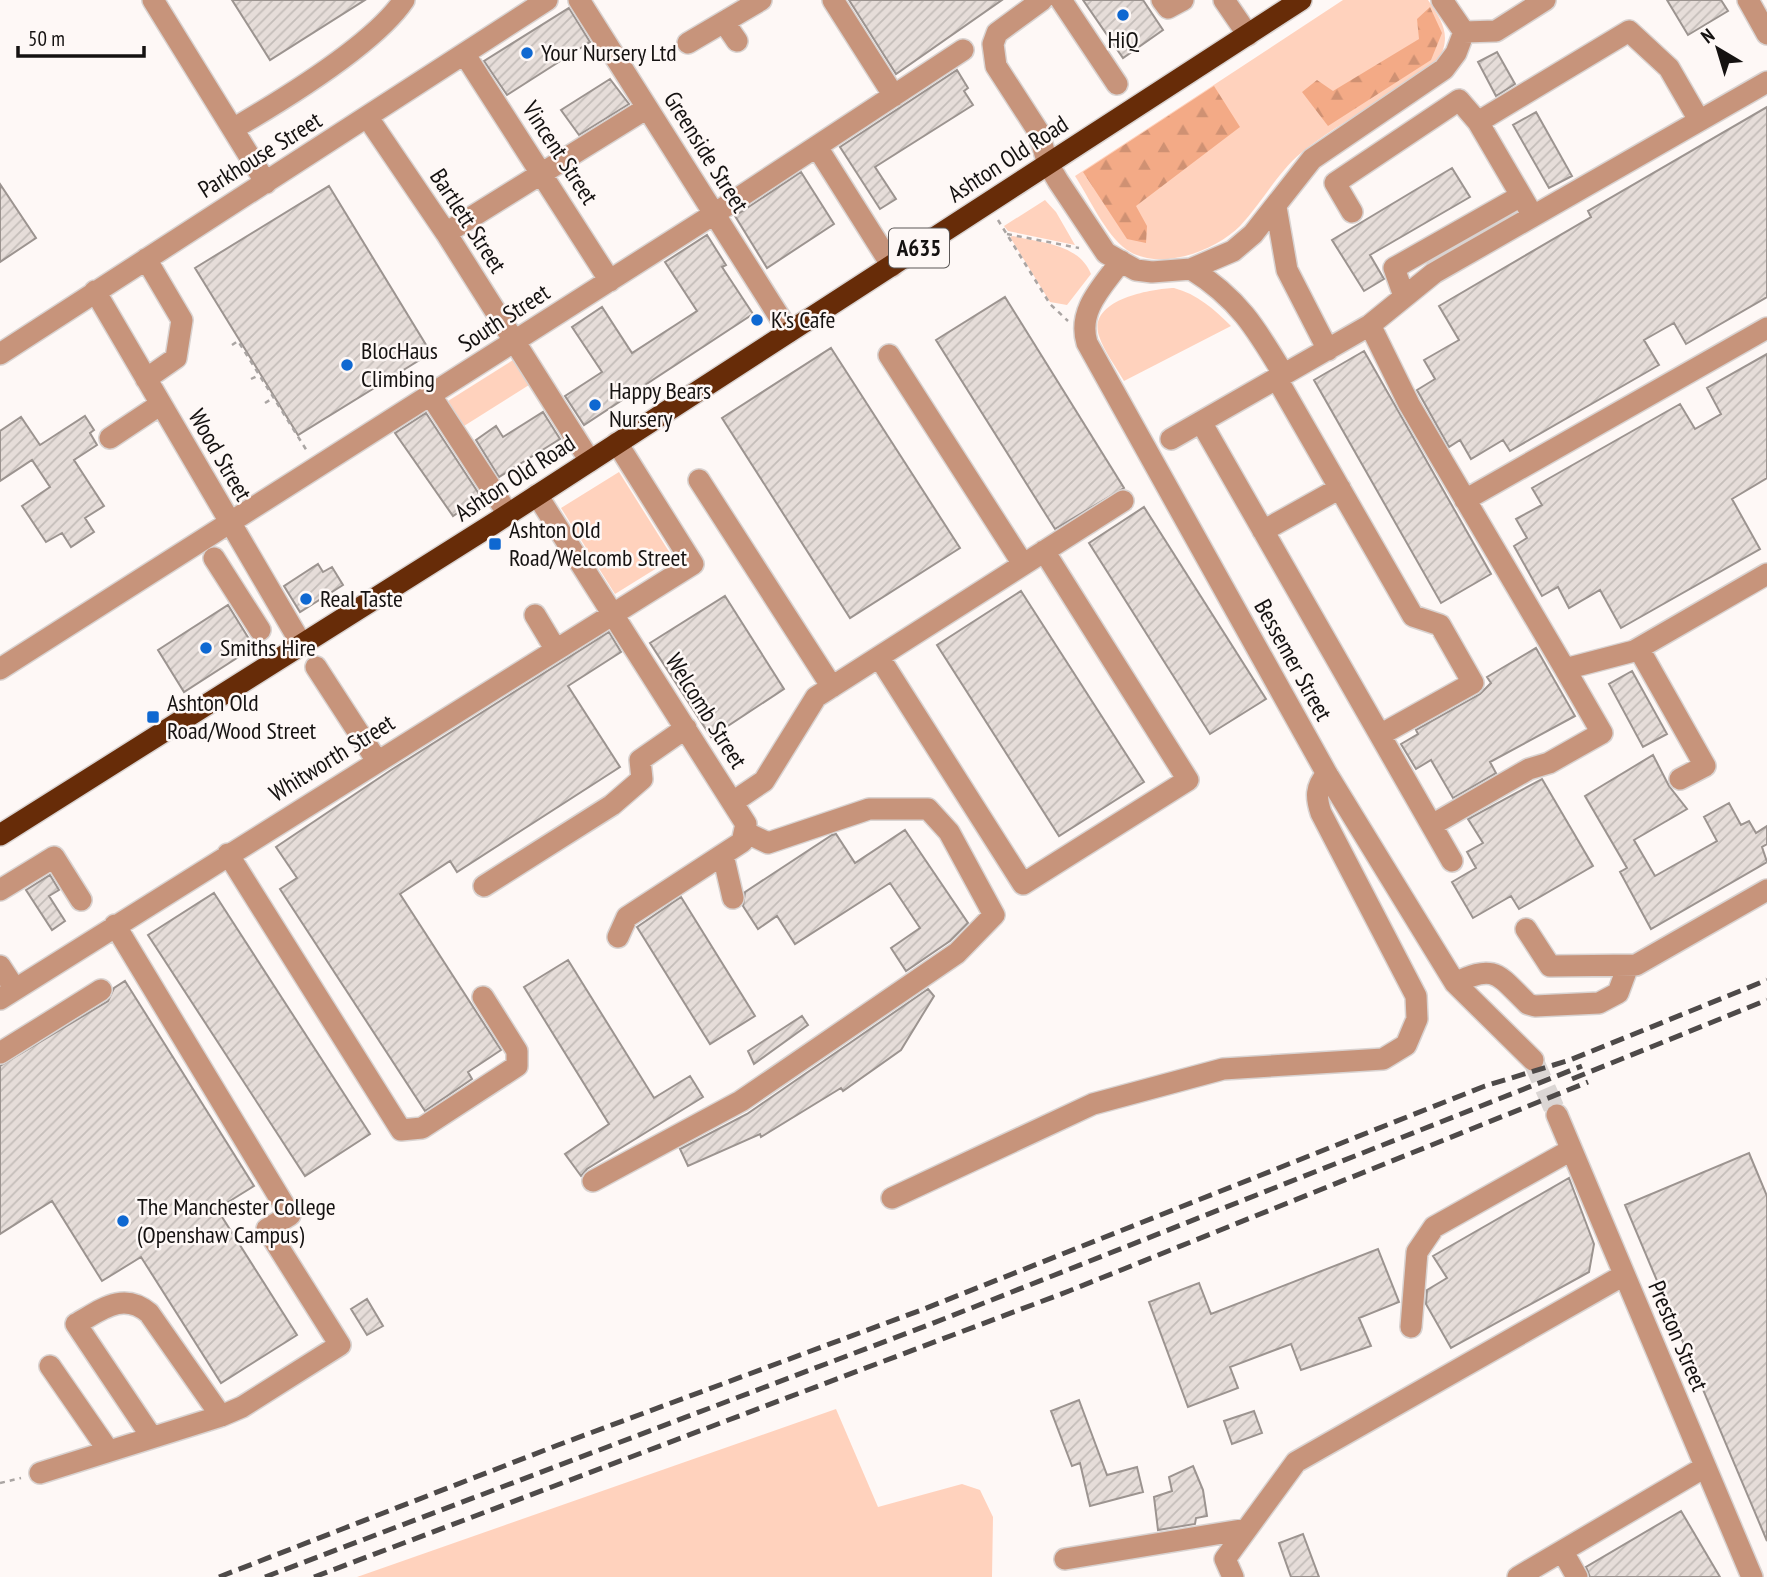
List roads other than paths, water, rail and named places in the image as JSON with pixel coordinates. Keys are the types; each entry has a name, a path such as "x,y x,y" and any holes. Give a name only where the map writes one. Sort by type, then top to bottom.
{"highway":[{"name":"Ashton Old Road","path":"0,835 508,514 1301,0"}],"street":[{"path":"153,0 266,183"},
{"path":"233,129 281,101 378,30 394,16 404,0"},
{"name":"Parkhouse Street","path":"0,354 547,0"},
{"name":"Greenside Street","path":"579,0 789,332"},
{"path":"688,43 761,0"},
{"path":"833,0 894,96"},
{"path":"1042,0 997,33 993,44 996,66 1038,131 1048,164 1114,257 1136,270 1152,272 1191,269 1233,251 1253,234 1312,159 1444,69 1456,53 1464,33"},
{"path":"1061,0 1117,84"},
{"path":"1162,0 1168,8 1183,0"},
{"path":"1224,0 1248,35"},
{"path":"1442,0 1464,33"},
{"path":"1464,33 1496,31 1545,0"},
{"path":"1748,0 1767,34"},
{"path":"724,22 737,41"},
{"path":"1478,122 1629,31 1669,68 1699,120"},
{"name":"South Street","path":"0,669 714,215 963,50"},
{"name":"Vincent Street","path":"464,55 610,281"},
{"path":"1171,439 1370,325 1434,273 1767,82"},
{"path":"1352,212 1335,183 1459,100 1478,122 1533,216"},
{"path":"446,233 647,108"},
{"name":"Bartlett Street","path":"368,118 446,233 590,461"},
{"path":"817,147 892,266"},
{"path":"1404,296 1394,268 1521,197"},
{"path":"1276,207 1287,270 1328,350"},
{"name":"Bessemer Street","path":"1114,257 1083,320 1085,338 1327,775 1455,983 1533,1060"},
{"path":"146,259 183,320 176,358 146,379"},
{"path":"1191,269 1219,286 1241,309 1413,616 1440,625 1473,682 1380,735"},
{"name":"Wood Street","path":"95,291 302,645"},
{"path":"1370,325 1409,404 1602,733 1549,763 1529,769 1432,825"},
{"path":"1465,500 1767,328"},
{"path":"889,355 1023,564"},
{"path":"431,396 508,514"},
{"path":"110,438 161,404"},
{"path":"1201,422 1452,861"},
{"name":"Whitworth Street","path":"8,994 693,564 617,443"},
{"path":"699,480 832,687"},
{"path":"1264,531 1340,488"},
{"name":"Welcomb Street","path":"537,495 733,802 746,824 745,832"},
{"path":"733,802 764,781 816,697 1123,501"},
{"path":"879,657 1023,884 1188,780 1044,551"},
{"path":"215,558 260,630"},
{"path":"1565,669 1639,649 1767,574"},
{"path":"236,592 261,576"},
{"path":"536,615 556,650"},
{"path":"1639,649 1705,766 1680,779"},
{"path":"316,667 377,761"},
{"path":"484,886 612,805 642,779 640,760 686,728"},
{"path":"892,1198 1093,1104 1223,1069 1383,1059 1406,1045 1417,1019 1416,996 1321,813 1317,801 1318,784 1327,775"},
{"path":"593,1181 741,1101 957,953 994,915 949,832 928,809 869,809 768,843 745,832 742,842 627,917 618,937"},
{"path":"228,854 401,1130 422,1128 517,1066 517,1051 483,997"},
{"path":"723,855 733,898"},
{"path":"0,890 54,856 81,900"},
{"path":"1526,929 1550,966 1628,966 1649,959 1767,890"},
{"path":"40,1473 221,1416 242,1407 340,1345 267,1229 290,1215 115,925"},
{"path":"1455,983 1480,971 1490,972 1528,1004 1535,1006 1599,1003 1618,993 1628,966"},
{"path":"0,967 8,994"},
{"path":"0,1053 101,990"},
{"name":"Preston Street","path":"1557,1115 1752,1577"},
{"path":"1411,1327 1417,1252 1434,1227 1570,1150"},
{"path":"1233,1577 1225,1559 1296,1462 1624,1275"},
{"path":"151,1436 76,1324 111,1304 139,1305 149,1313 221,1416"},
{"path":"50,1366 108,1450"},
{"path":"1518,1577 1706,1468"},
{"path":"1065,1559 1247,1528"},
{"path":"1563,1552 1577,1577"}],"tunnel":[{"path":"1533,1060 1557,1115"}],"railway":[{"path":"219,1577 558,1445 924,1309 1485,1086 1570,1060 1767,980"},
{"path":"1572,1079 1767,1000"},
{"path":"265,1577 931,1324 1582,1066"},
{"path":"314,1577 1069,1291 1588,1082"}],"place":[{"name":"HiQ","path":"1123,15"},
{"name":"Your Nursery Ltd","path":"527,53"},
{"name":"K's Cafe","path":"757,320"},
{"name":"BlocHaus Climbing","path":"347,365"},
{"name":"Happy Bears Nursery","path":"595,405"},
{"name":"Ashton Old Road/Welcomb Street","path":"495,544"},
{"name":"Real Taste","path":"306,599"},
{"name":"Smiths Hire","path":"206,648"},
{"name":"Ashton Old Road/Wood Street","path":"153,717"},
{"name":"The Manchester College (Openshaw Campus)","path":"123,1221"}]}
